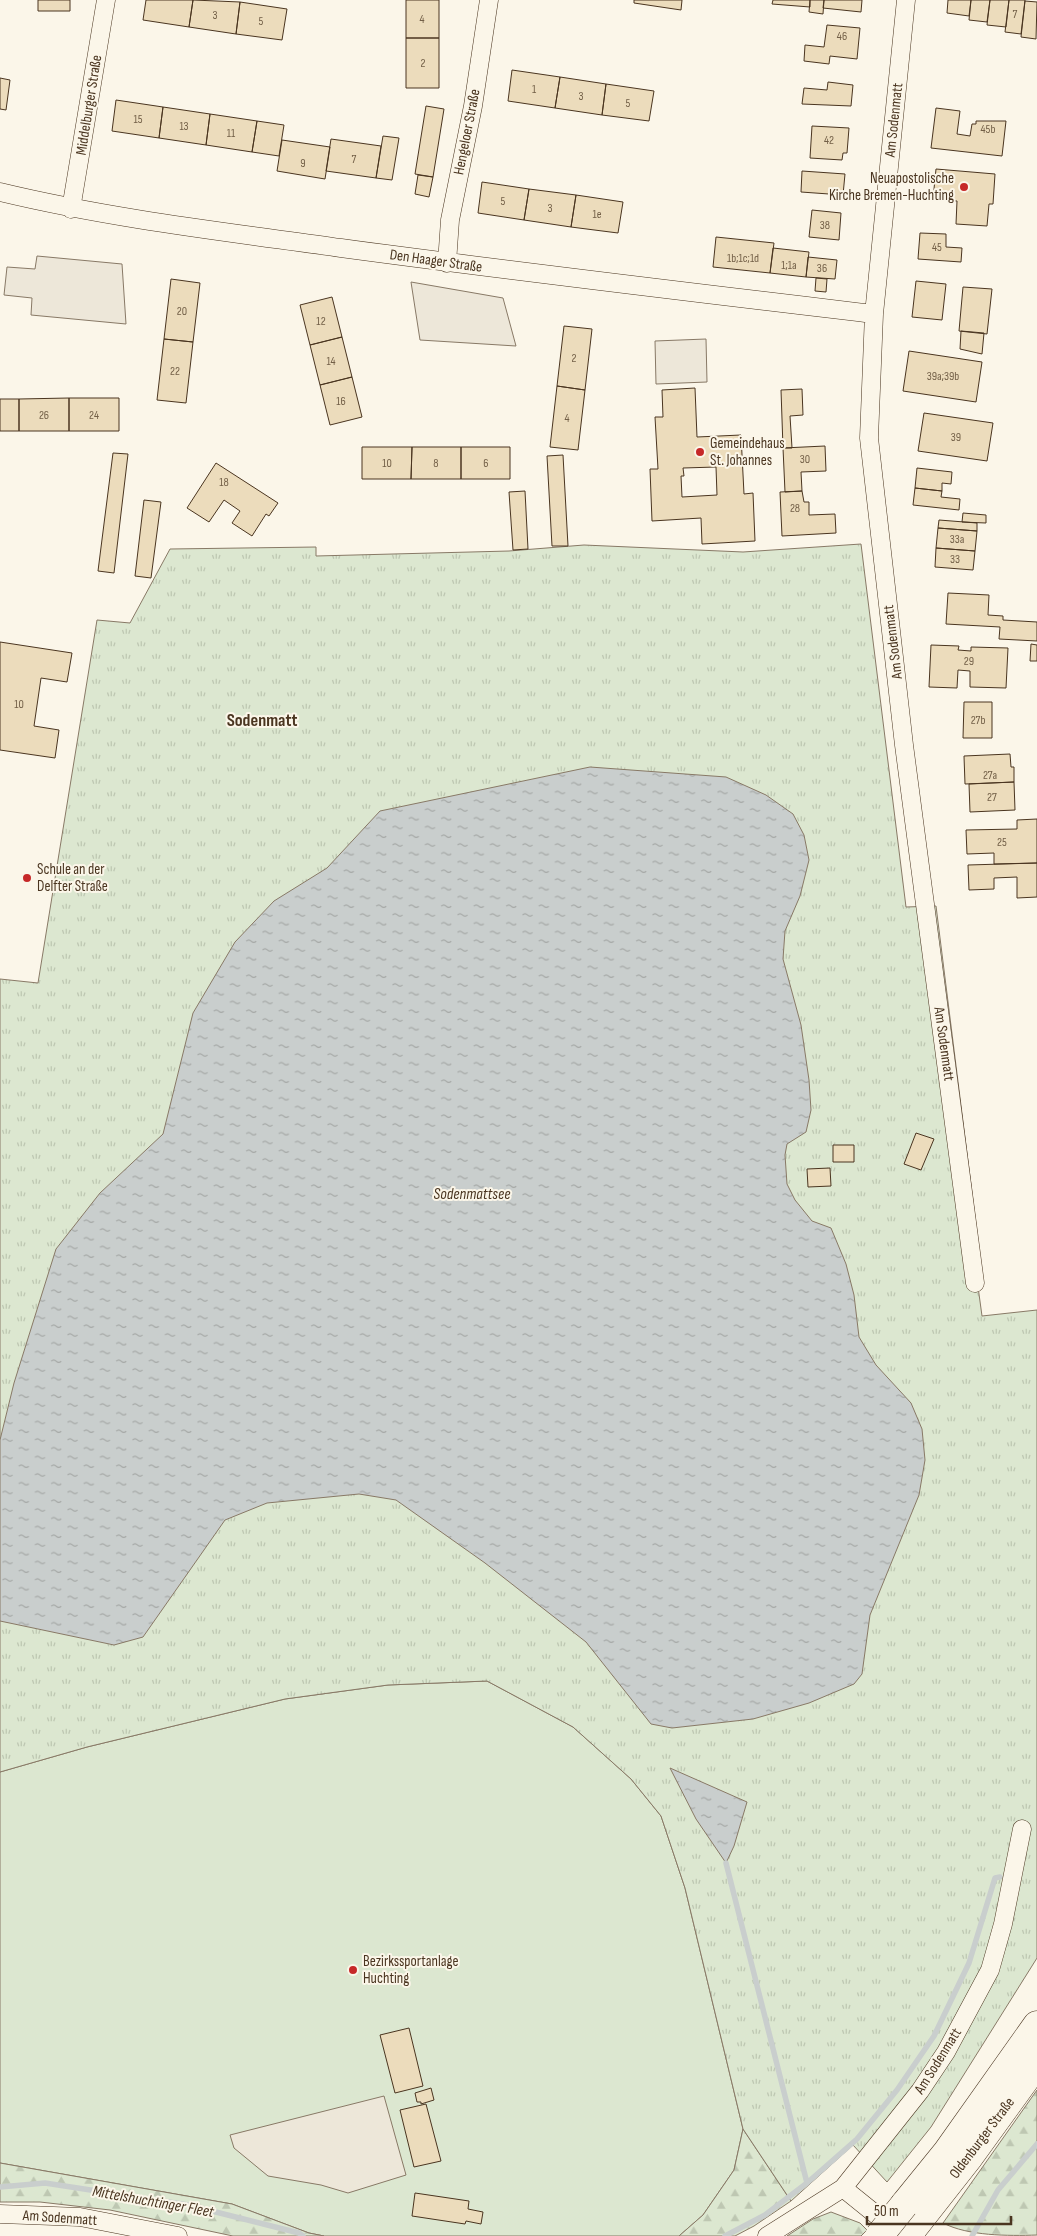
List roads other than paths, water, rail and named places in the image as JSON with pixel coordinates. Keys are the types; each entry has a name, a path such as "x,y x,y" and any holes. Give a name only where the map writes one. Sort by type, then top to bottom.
{"highway":[{"path":"879,2236 909,2223 947,2152 1037,2026"},
{"name":"Oldenburger Straße","path":"909,2223 969,2157 1037,2063"}],"street":[{"name":"Middelburger Straße","path":"71,209 106,0"},
{"name":"Hengeloer Straße","path":"447,263 450,220 473,106 489,0"},
{"name":"Am Sodenmatt","path":"906,0 874,314 869,438 904,745 975,1283"},
{"name":"Den Haager Straße","path":"0,192 71,209 252,237 447,263 874,314"},
{"name":"Am Sodenmatt","path":"767,2236 843,2188 920,2091 946,2052 990,1970 1003,1924 1022,1829"},
{"path":"843,2188 909,2223"},
{"name":"Am Sodenmatt","path":"0,2214 80,2217 178,2236"}],"water":[{"name":"Sodenmattsee","path":"590,767 726,777 766,795 793,814 804,835 809,860 800,896 785,931 783,959 801,1025 809,1080 811,1110 806,1132 787,1144 785,1155 787,1184 795,1200 812,1221 831,1228 846,1264 854,1295 859,1337 876,1365 911,1403 922,1429 925,1460 919,1495 870,1615 862,1674 854,1684 809,1703 753,1719 672,1728 651,1724 586,1642 485,1563 396,1500 359,1494 267,1503 225,1520 143,1637 114,1645 0,1621 0,1440 14,1383 56,1249 100,1193 163,1134 193,1013 235,942 274,901 327,868 380,811"},
{"path":"670,1768 747,1802 734,1846 726,1863 696,1819"}],"waterway":[{"path":"726,1863 807,2183"},
{"path":"725,2236 765,2215 807,2183 857,2139 897,2090 934,2036 969,1963 995,1878 1000,1877"},
{"path":"972,2236 998,2190 1037,2144"},
{"name":"Mittelshuchtinger Fleet","path":"0,2187 45,2183 188,2205 299,2233 303,2236"}],"place":[{"name":"Neuapostolische Kirche Bremen-Huchting","path":"964,187"},
{"name":"Gemeindehaus St. Johannes","path":"700,452"},
{"name":"Schule an der Delfter Straße","path":"27,878"},
{"name":"Bezirkssportanlage Huchting","path":"353,1970"}],"district":[{"name":"Sodenmatt","path":"262,720"}]}
